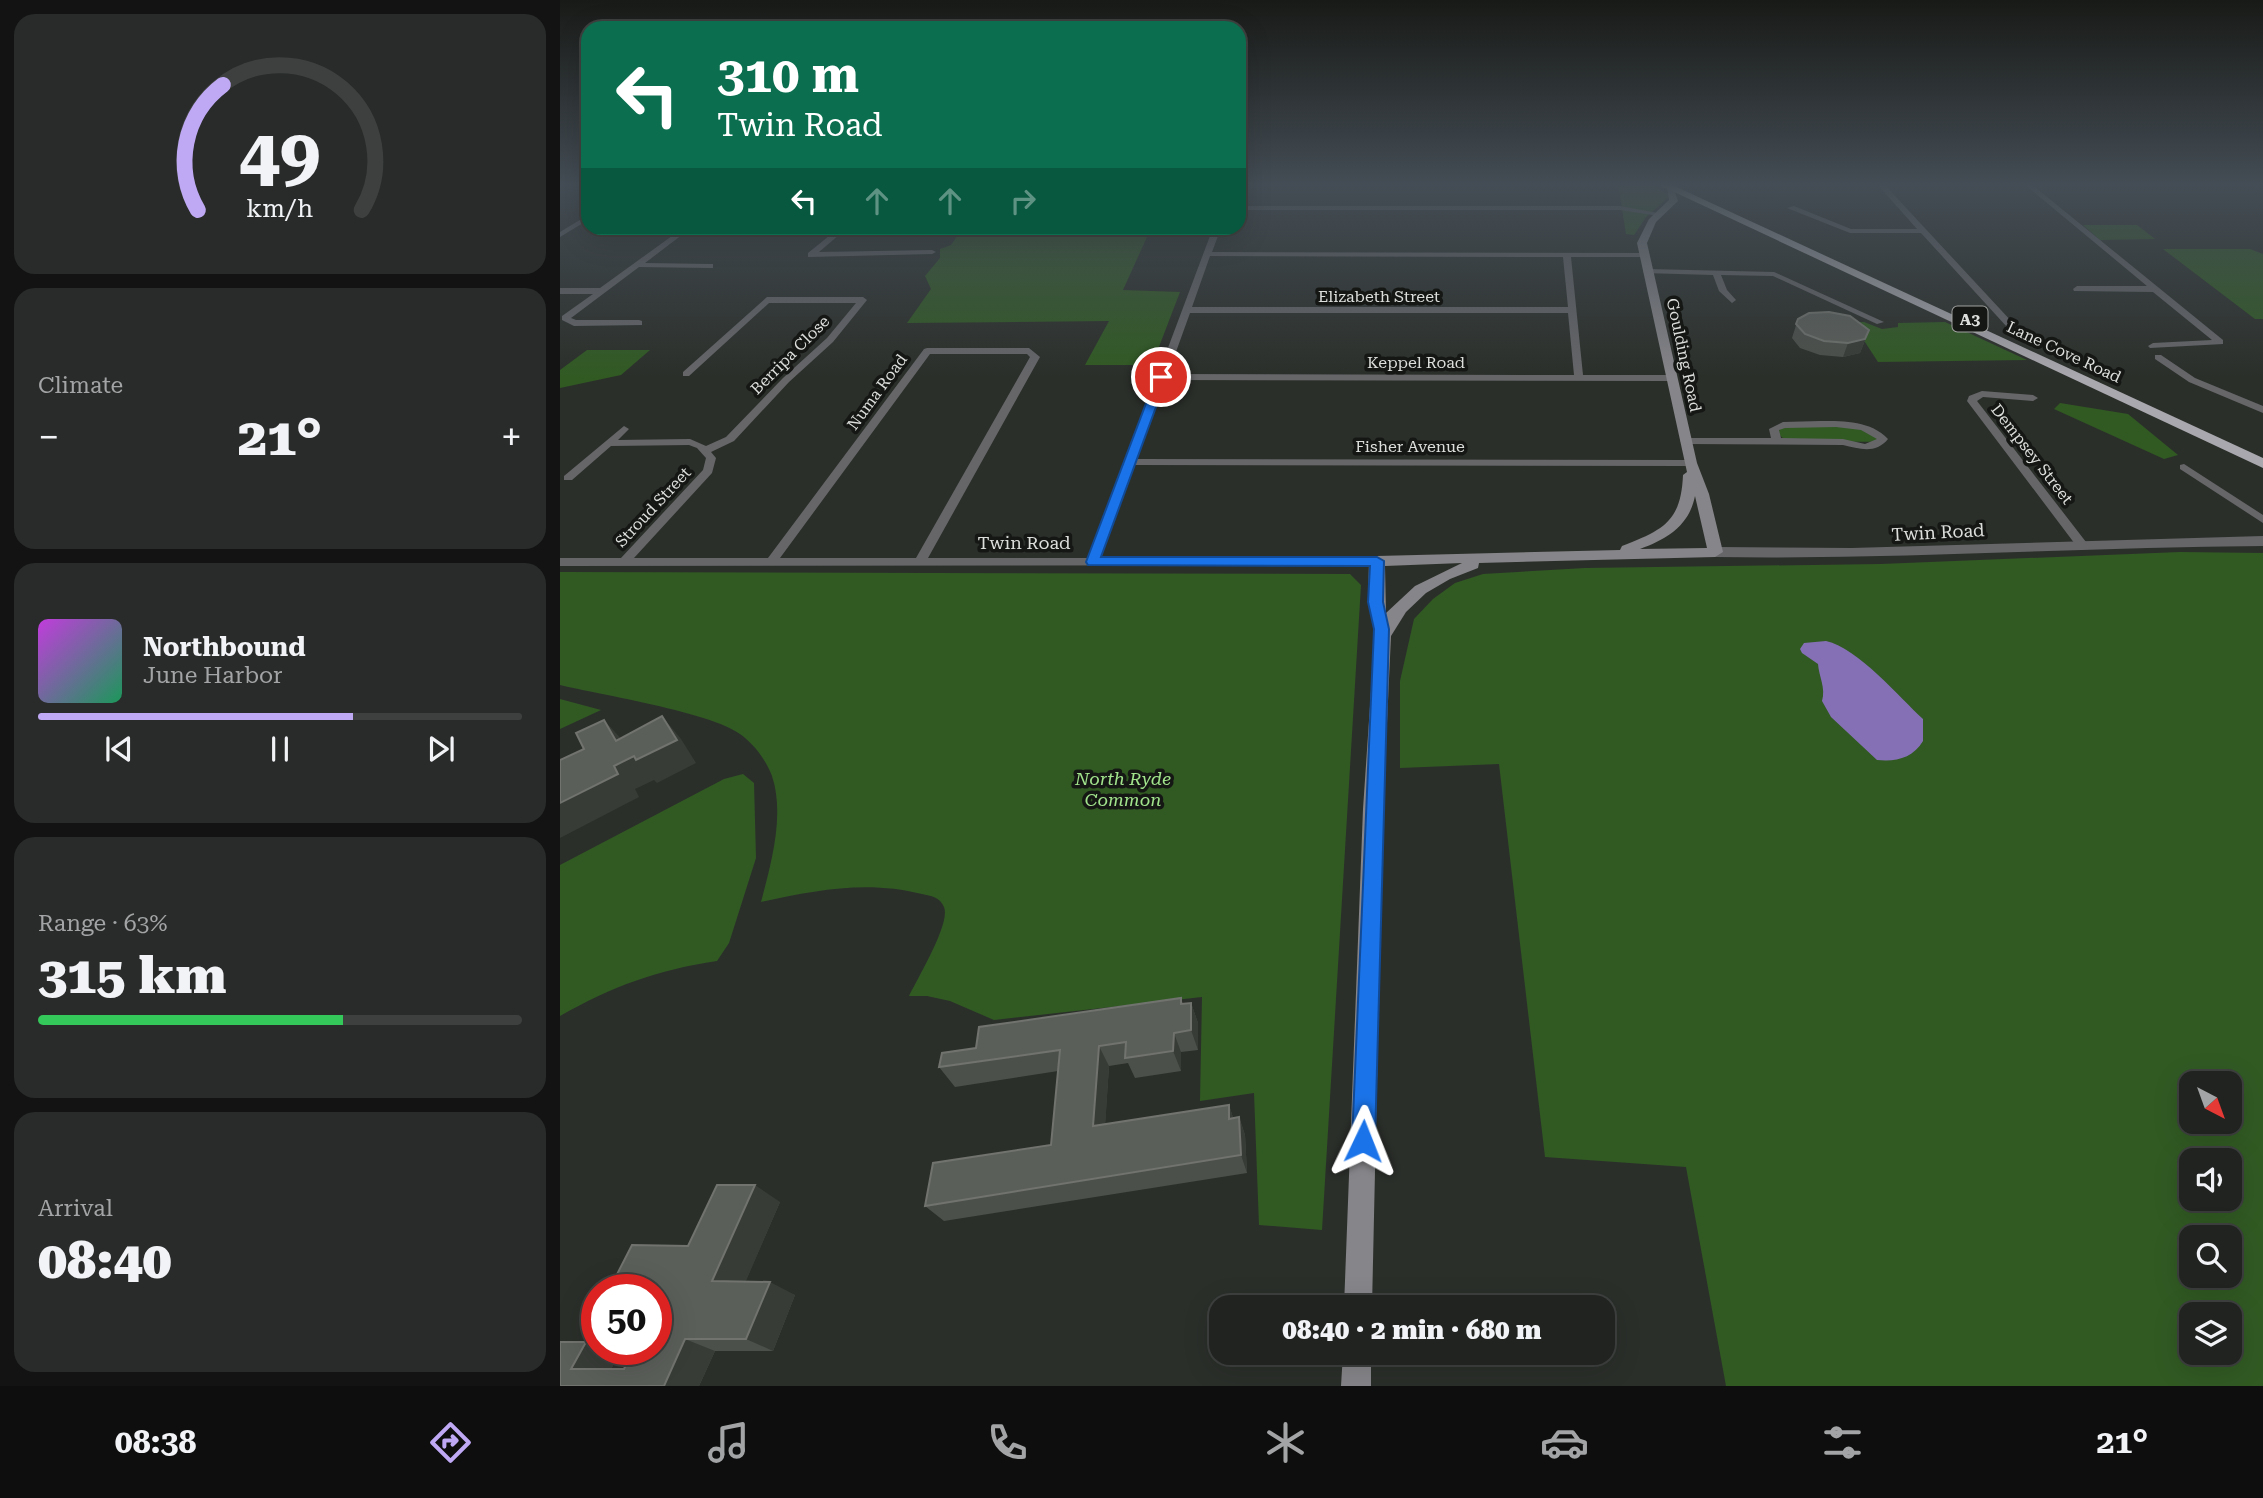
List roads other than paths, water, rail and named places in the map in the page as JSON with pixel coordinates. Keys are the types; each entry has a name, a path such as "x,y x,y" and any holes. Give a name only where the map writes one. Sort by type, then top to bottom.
{"highway":[{"name":"Lane Cove Road","path":"1795,248 2263,464"},
{"name":"Lane Cove Road","path":"1811,248 2263,452"}],"main road":[{"path":"1644,255 1647,248"},
{"name":"Goulding Road","path":"1644,255 1690,463 1702,494 1710,552"},
{"name":"Goulding Road","path":"1671,528 1687,511 1690,463"},
{"path":"1690,493 1710,552"},
{"name":"Twin Road","path":"1615,555 1671,528"},
{"name":"Twin Road","path":"1383,561 1710,552"},
{"path":"1381,636 1395,613 1417,590 1438,577 1493,558"},
{"path":"1358,1295 1381,636 1376,602 1383,561"},
{"path":"1356,1386 1357,1365"}],"street":[{"path":"639,323 566,321 565,318 660,248"},
{"path":"819,248 811,254 932,252"},
{"path":"1093,562 1210,248"},
{"path":"1939,248 2010,324"},
{"path":"2107,248 2221,342 2153,346"},
{"path":"1208,254 1644,255"},
{"path":"1567,255 1579,378"},
{"path":"636,265 710,266"},
{"path":"1647,271 1761,272 1785,277 1880,322"},
{"path":"1717,272 1723,291 1732,300"},
{"path":"2077,289 2158,289"},
{"path":"560,291 601,291"},
{"name":"Berripa Close","path":"686,374 767,300 863,300 830,340 786,380 730,439 706,450"},
{"name":"Elizabeth Street","path":"1187,310 1572,310"},
{"name":"Numa Road","path":"771,562 927,351 1029,351 1035,357 920,562"},
{"path":"2158,357 2192,380 2263,410"},
{"name":"Keppel Road","path":"1161,377 1671,378"},
{"name":"Dempsey Street","path":"2033,398 1982,394 1972,398 1972,401 2082,545"},
{"path":"1685,441 1777,442 1843,442 1865,447 1878,444 1882,439 1876,431 1861,426 1783,425 1774,429 1777,442"},
{"path":"568,478 624,429"},
{"name":"Stroud Street","path":"609,443 677,441 696,444 706,450 710,458 708,471 624,562"},
{"name":"Fisher Avenue","path":"1130,461 1690,463"},
{"path":"2184,467 2263,520"},
{"name":"Twin Road","path":"1710,552 1887,554 2082,545 2263,541"},
{"name":"Twin Road","path":"560,562 1383,561"}],"park label":[{"name":"North Ryde Common","path":"1123,788"}]}
